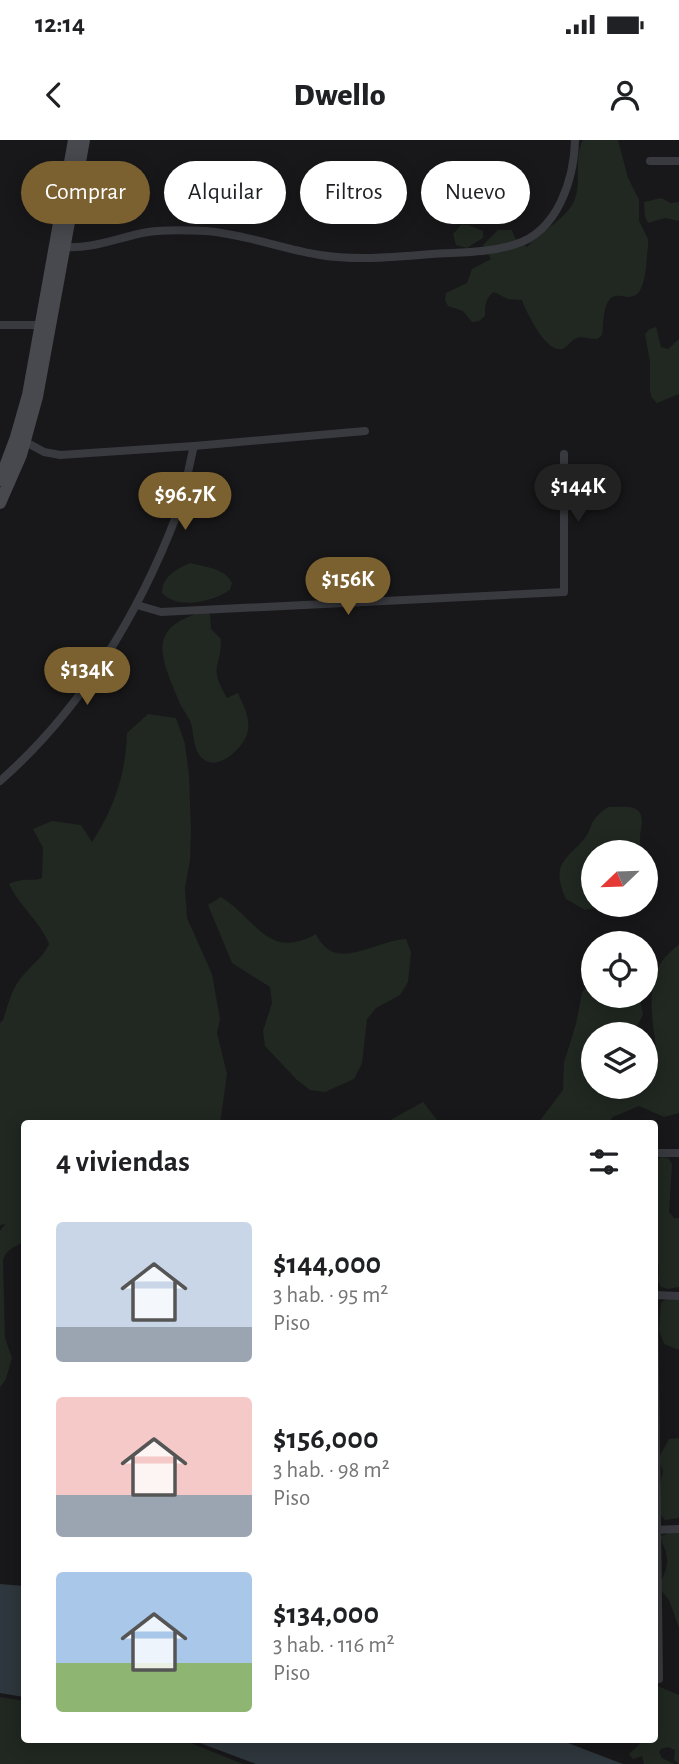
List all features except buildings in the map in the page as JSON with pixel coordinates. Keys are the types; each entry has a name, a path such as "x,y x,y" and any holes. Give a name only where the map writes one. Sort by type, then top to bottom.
{"street":[{"path":"0,503 37,397 45,325 74,140"},
{"path":"45,325 64,247 84,140"},
{"path":"64,247 92,247 148,232 174,231 224,233 297,251 357,258 502,248 527,240 557,211 569,184 575,158 575,140"},
{"path":"650,161 679,161"},
{"path":"0,325 45,325"},
{"path":"21,439 44,452 60,455 365,431"},
{"path":"0,480 21,439"},
{"path":"0,781 58,722 109,654 137,605 178,513 194,446"},
{"path":"137,605 161,612 564,592 564,454"},
{"path":"658,1153 679,1153"},
{"path":"658,1296 679,1296"},
{"path":"658,1530 679,1529"},
{"path":"658,1659 659,1679"}],"shaded area":[{"path":"583,140 618,140 628,178 639,200 639,221 648,239 644,278 637,294 610,299 605,309 602,335 597,339 577,338 562,349 556,349 543,338 522,300 508,299 494,292 487,300 485,316 472,322 463,311 448,306 446,293 467,283 472,269 491,259 483,245 498,230 512,230 515,238 527,247 568,211 577,189 578,156"},
{"path":"661,198 671,203 679,202 679,221 665,218 648,223 644,202"},
{"path":"461,225 483,231 483,238 467,248 456,245 453,234"},
{"path":"656,327 661,347 668,349 679,339 679,394 657,403 650,391 650,362 645,334"},
{"path":"190,563 225,574 232,583 230,590 205,601 186,603 162,593 167,578"},
{"path":"202,612 210,614 211,629 221,639 217,673 221,687 227,698 238,693 248,723 245,740 229,757 215,763 202,758 197,751 191,723 179,702 163,657 165,635 184,619"},
{"path":"148,714 176,718 185,744 191,831 185,888 187,918 212,974 220,1019 217,1033 227,1074 221,1120 21,1120 21,1243 9,1251 3,1261 5,1338 12,1358 6,1379 0,1387 0,1231 5,1224 0,1225 0,1023 17,984 49,944 9,884 42,878 43,848 33,829 52,821 81,825 92,842 107,817 117,790 127,733"},
{"path":"608,807 638,810 642,820 640,840 583,840 601,812"},
{"path":"581,842 581,908 566,899 562,887 560,871 566,859"},
{"path":"221,897 264,934 286,943 316,934 324,946 333,952 344,954 406,939 411,952 408,982 400,995 376,1008 367,1019 362,1063 354,1079 325,1092 310,1090 265,1046 263,1031 272,1003 270,987 232,963 208,905"},
{"path":"679,944 679,1113 664,1117 639,1106 610,1120 540,1120 563,1090 564,1062 581,998 581,1008 642,1008 643,1014 639,1022 581,1022 581,1099 658,1099 658,1022 653,1022 652,1008 658,1008 658,969"},
{"path":"423,1102 437,1120 390,1120"},
{"path":"661,1157 668,1158 672,1164 669,1212 674,1218 679,1218 679,1287 668,1289 661,1287 658,1281 658,1160"},
{"path":"667,1298 679,1299 679,1350 664,1344 659,1330 661,1303"},
{"path":"679,1438 679,1518 665,1520 660,1514 663,1471 658,1459 669,1439"},
{"path":"679,1530 679,1628 669,1600 660,1589 667,1564 661,1536"},
{"path":"0,1584 21,1586 21,1696 0,1693"},
{"path":"658,1686 679,1695 679,1764 674,1760 675,1750 668,1747 659,1752 662,1758 674,1764 644,1764 642,1756 633,1759 629,1754 641,1743 658,1743"},
{"path":"0,1697 21,1700 21,1743 190,1743 243,1764 0,1764"},
{"path":"200,1743 568,1743 623,1764 256,1764"}]}
